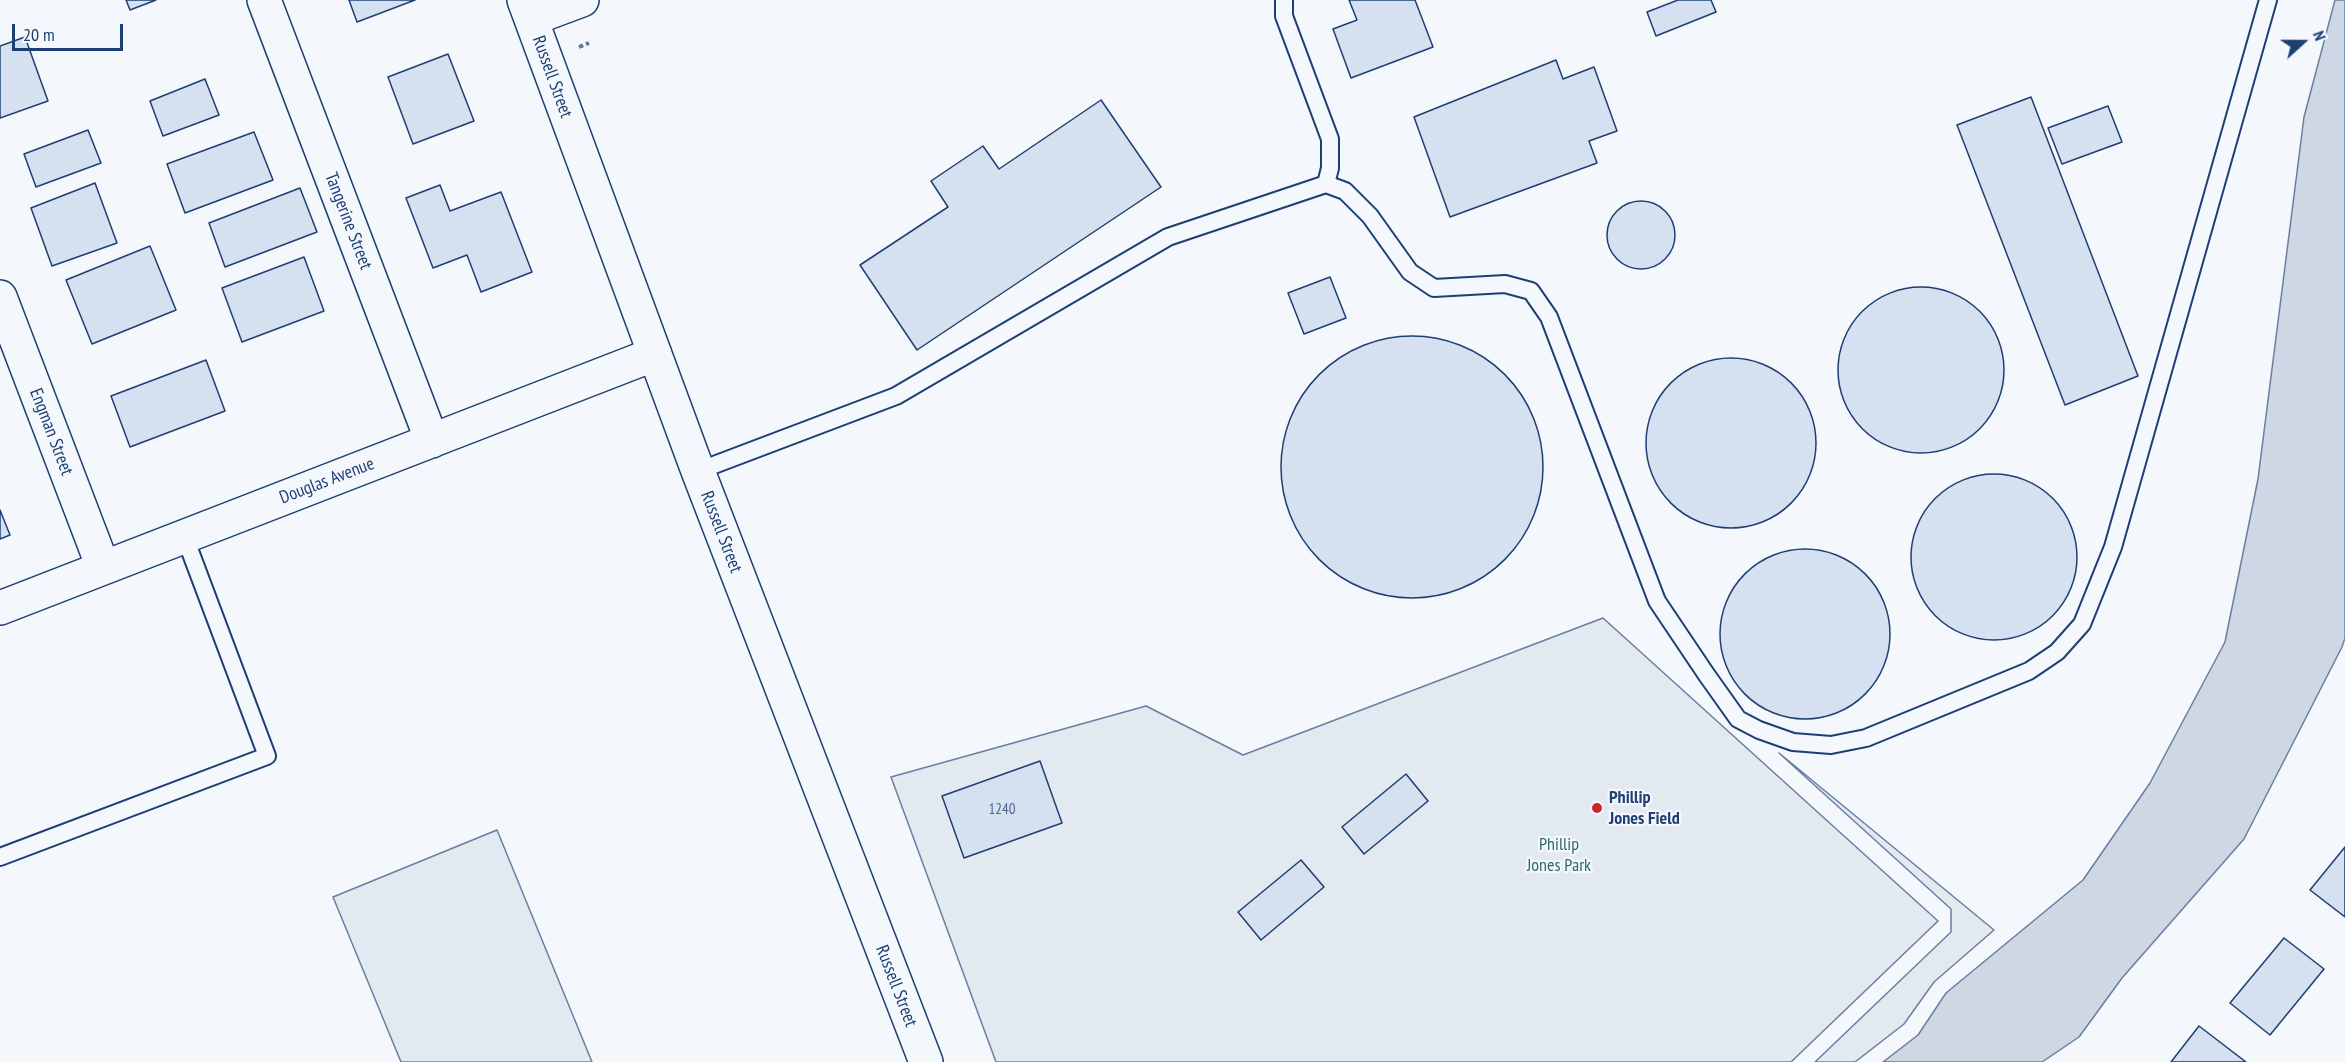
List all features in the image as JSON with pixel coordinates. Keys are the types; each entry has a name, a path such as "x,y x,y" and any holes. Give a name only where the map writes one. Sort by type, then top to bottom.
{"street":[{"name":"Tangerine Street","path":"264,0 432,441"},
{"path":"527,10 582,0"},
{"name":"Russell Street","path":"527,10 698,471 926,1062"},
{"name":"Engman Street","path":"0,297 103,567"},
{"name":"Douglas Avenue","path":"0,608 655,354"}],"lane":[{"path":"1284,0 1284,16 1330,139 1330,168 1326,184"},
{"path":"698,471 896,396 1168,237 1326,184 1345,191 1370,216 1410,272 1434,288 1504,284 1531,291 1549,316 1657,601 1706,675 1738,718 1759,730 1793,742 1831,745 1866,738 2029,671 2057,652 2082,624 2113,547 2268,0"},
{"path":"0,857 267,756 184,535"}],"green space":[{"name":"Phillip Jones Park","path":"1603,618 1938,921 1791,1062 996,1062 891,777 1146,706 1243,755"},
{"path":"1779,753 1994,930 1934,982 1904,1024 1855,1062 1815,1062 1951,932 1951,909"},
{"path":"497,830 592,1062 401,1062 333,897"}],"shaded area":[{"path":"2335,0 2345,0 2345,638 2342,647 2244,839 2122,978 2079,1037 2042,1062 1883,1062 1918,1035 1946,993 2083,880 2150,783 2225,642 2258,479 2304,117"}],"building":[{"path":"126,0 156,0 130,10"},
{"path":"349,0 415,0 357,22"},
{"path":"1349,0 1415,0 1433,47 1351,78 1333,29 1357,20"},
{"path":"1678,0 1711,0 1716,12 1656,36 1647,12"},
{"path":"25,37 48,101 0,118 0,46"},
{"path":"448,54 474,121 413,144 388,77"},
{"path":"1556,60 1563,79 1594,67 1617,131 1589,141 1597,163 1450,217 1414,117"},
{"path":"205,79 219,115 163,136 150,101"},
{"path":"2031,97 2138,376 2065,405 1957,125"},
{"path":"1101,100 1161,187 917,350 860,265 948,207 931,181 983,146 999,169"},
{"path":"2108,106 2122,142 2062,164 2048,128"},
{"path":"88,130 101,163 36,187 24,154"},
{"path":"254,132 273,180 185,213 167,164"},
{"path":"95,183 117,243 52,266 31,208"},
{"path":"440,185 450,211 501,192 532,272 481,292 467,255 433,268 406,198"},
{"path":"300,188 317,232 225,267 209,223"},
{"path":"1641,201 1654,204 1665,211 1672,222 1675,235 1672,248 1665,259 1654,266 1641,269 1628,266 1617,259 1610,248 1607,235 1610,222 1617,211 1628,204"},
{"path":"150,246 176,310 92,344 66,280"},
{"path":"304,257 324,311 242,342 222,288"},
{"path":"1330,277 1346,318 1304,334 1288,293"},
{"path":"1921,287 1953,294 1967,301 1979,312 1990,324 1997,338 2004,370 1997,402 1990,416 1979,428 1967,439 1953,446 1921,453 1889,446 1875,439 1863,428 1852,416 1845,402 1838,370 1845,338 1852,324 1863,312 1875,301 1889,294"},
{"path":"1412,336 1438,339 1462,346 1485,358 1513,384 1533,417 1540,441 1543,467 1540,493 1533,517 1521,540 1495,568 1462,588 1438,595 1412,598 1386,595 1362,588 1339,576 1311,550 1291,517 1284,493 1281,467 1284,441 1291,417 1303,394 1329,366 1362,346 1386,339"},
{"path":"1731,358 1764,364 1791,383 1810,410 1816,443 1810,476 1791,503 1764,522 1731,528 1698,522 1671,503 1652,476 1646,443 1652,410 1671,383 1698,364"},
{"path":"206,360 225,411 130,447 111,396"},
{"path":"1994,474 2026,480 2053,498 2071,525 2077,557 2071,589 2053,616 2026,634 1994,640 1962,634 1935,616 1917,589 1911,557 1917,525 1935,498 1962,480"},
{"path":"0,510 10,535 0,539"},
{"path":"1805,549 1837,556 1865,574 1883,602 1890,634 1883,666 1865,694 1837,712 1805,719 1773,712 1745,694 1727,666 1720,634 1727,602 1745,574 1773,556"},
{"path":"1040,761 1062,823 964,858 942,796"},
{"path":"1406,774 1428,801 1364,854 1342,827"},
{"path":"2345,847 2345,917 2310,890"},
{"path":"1301,860 1324,887 1261,940 1238,912"},
{"path":"2284,938 2324,969 2270,1035 2230,1003"},
{"path":"2199,1026 2246,1062 2171,1062"}],"place":[{"name":"Phillip Jones Field","path":"1597,808"}]}
